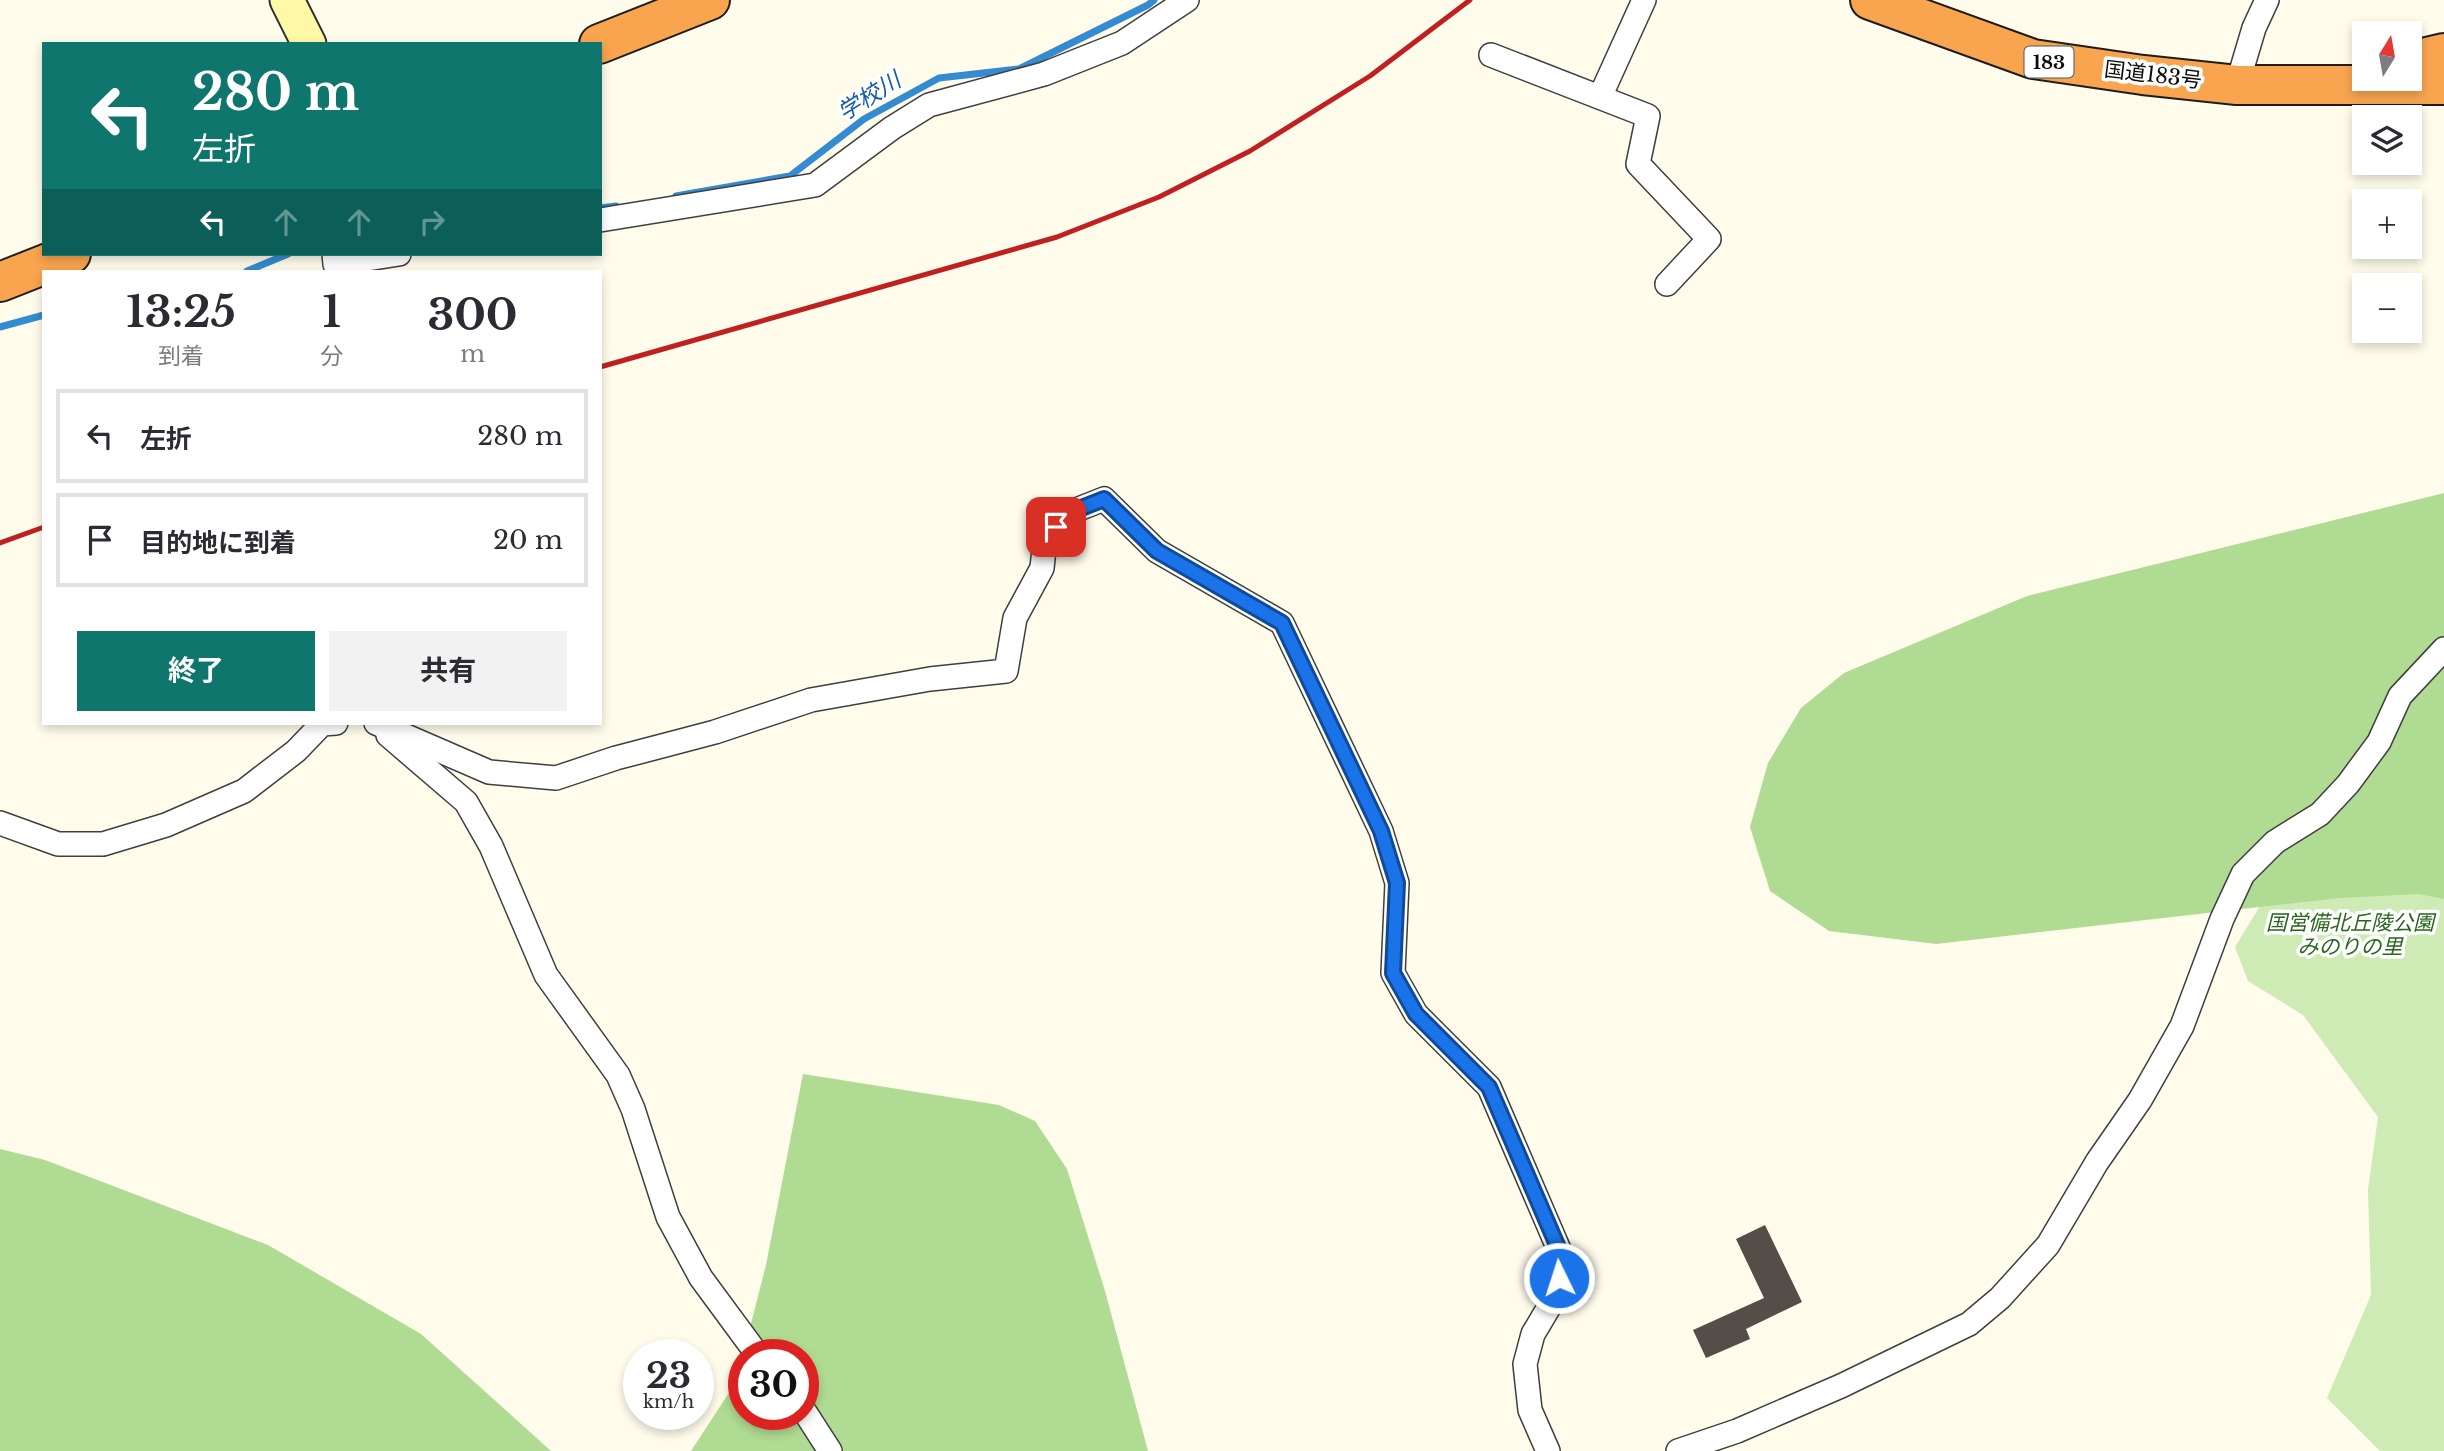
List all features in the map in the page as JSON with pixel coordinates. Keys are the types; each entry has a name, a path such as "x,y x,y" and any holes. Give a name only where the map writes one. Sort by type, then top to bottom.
{"highway":[{"path":"602,43 710,0"},
{"name":"国道183号","path":"1870,0 2033,59 2237,85 2444,85"},
{"path":"2422,58 2444,52"},
{"name":"国道183号","path":"2237,85 2352,71"},
{"path":"0,282 66,256"}],"street":[{"path":"287,0 308,42"},
{"path":"602,220 815,185 892,128 929,106 1044,74 1122,43 1187,0"},
{"path":"1600,97 1643,0"},
{"path":"2237,85 2254,29 2267,0"},
{"path":"1491,55 1648,116 1637,164 1709,239 1667,284"},
{"path":"334,256 335,264 385,256"},
{"path":"380,725 489,772 556,778 811,701 930,679 1006,671 1015,618 1042,568 1045,540 1066,514 1104,499 1157,551 1282,623 1381,831 1397,883 1393,973 1416,1014 1489,1087 1563,1259 1555,1297 1533,1334 1525,1364 1531,1410 1548,1451"},
{"path":"1678,1451 1737,1431 1841,1386 1969,1324 2000,1298 2048,1245 2096,1162 2140,1100 2182,1026 2222,919 2244,874 2274,842 2320,814 2348,784 2379,742 2400,696 2444,649"},
{"path":"0,823 58,844 103,845 166,825 244,791 296,751 321,725"},
{"path":"377,725 466,802 492,846 546,975 618,1075 633,1109 668,1217 701,1278 746,1339"},
{"path":"816,1430 830,1451"}],"green space":[{"path":"2444,493 2444,899 2419,894 2339,898 1936,944 1829,931 1770,891 1750,827 1768,763 1801,708 1844,673 2027,596"},
{"name":"国営備北丘陵公園 みのりの里","path":"2444,710 2444,1451 2380,1451 2327,1398 2371,1295 2368,1190 2378,1117 2303,1015 2248,981 2235,947 2296,847"},
{"path":"803,1074 999,1105 1035,1121 1067,1169 1105,1291 1148,1451 691,1451 705,1430 714,1430 714,1416 728,1394 728,1430 819,1430 819,1339 747,1339 766,1265"},
{"path":"0,1149 45,1160 268,1245 421,1334 551,1451 0,1451"}],"building":[{"path":"1765,1225 1802,1302 1746,1329 1750,1339 1706,1358 1693,1330 1764,1298 1736,1239"}],"waterway":[{"name":"学校川","path":"676,196 790,176 864,119 939,78 1019,69 1154,0"},
{"name":"学校川","path":"602,208 616,206"},
{"name":"学校川","path":"249,270 283,256"},
{"name":"学校川","path":"0,327 42,316"}],"railway":[{"path":"602,366 1057,237 1159,197 1250,151 1370,76 1470,0"},
{"path":"0,543 42,528"}],"route":[{"path":"1056,527 1066,514 1104,499 1157,551 1282,623 1381,831 1397,883 1393,973 1416,1014 1489,1087 1563,1259 1559,1278"}]}
